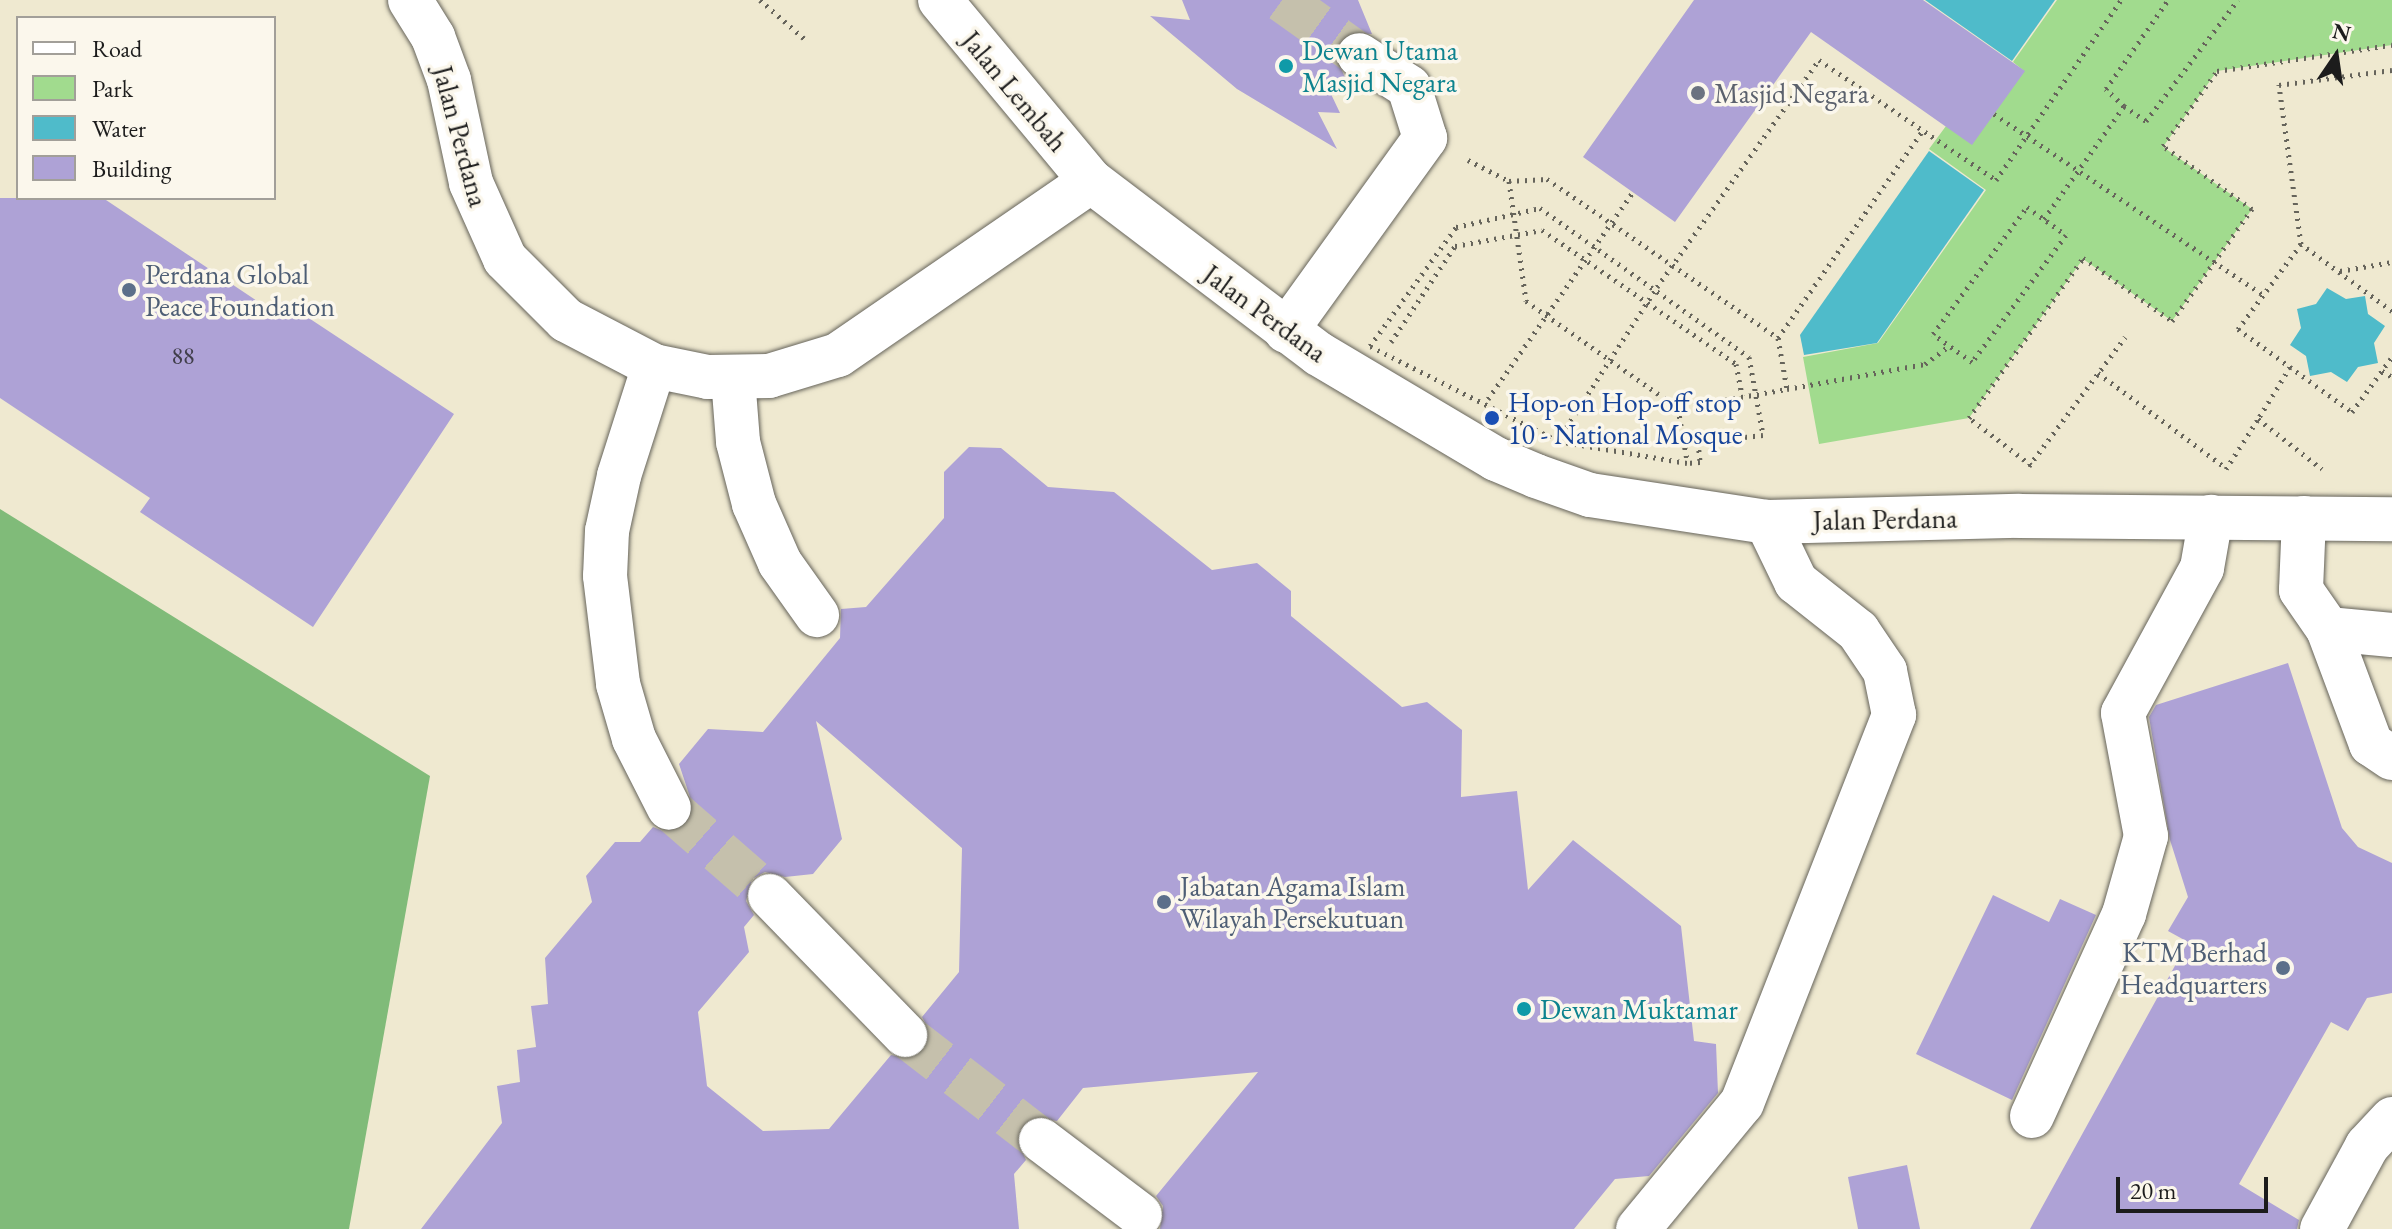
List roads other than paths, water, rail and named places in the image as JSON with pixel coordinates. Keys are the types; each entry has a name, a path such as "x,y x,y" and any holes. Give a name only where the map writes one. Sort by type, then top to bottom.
{"street":[{"name":"Jalan Perdana","path":"410,0 433,37 449,80 471,183 505,259 566,320 654,366 733,378 769,376 838,355 1091,181 1286,331 1374,368 1496,459 1590,495 1683,513 1767,522 2019,516 2218,498 2304,518 2392,519"},
{"name":"Jalan Lembah","path":"940,0 1091,181"},
{"path":"1286,331 1425,138 1409,87 1359,55"},
{"path":"654,366 619,476 607,531 605,576 618,684 634,739 669,808"},
{"path":"733,378 738,442 754,504 780,563 817,615"},
{"path":"2032,1116 2124,914 2146,836 2123,713 2202,568 2218,498"},
{"path":"2304,518 2299,581 2328,629 2371,744 2392,758"},
{"path":"1638,1229 1742,1103 1894,715 1885,671 1858,631 1796,582 1767,522"},
{"path":"2328,629 2392,635"},
{"path":"770,896 905,1035"},
{"path":"2322,1229 2367,1146 2392,1119"},
{"path":"1041,1140 1140,1215"}],"water":[{"path":"1925,0 2055,0 2012,61"},
{"path":"1929,151 1984,190 1877,343 1804,355 1800,335"},
{"path":"2327,288 2346,299 2365,296 2368,314 2385,326 2374,343 2378,363 2358,367 2347,382 2331,372 2310,376 2306,356 2290,345 2301,328 2297,309 2316,304"}],"tunnel":[{"path":"1282,0 1359,55"},
{"path":"669,808 770,896"},
{"path":"905,1035 1041,1140"}],"place":[{"name":"Dewan Utama Masjid Negara","path":"1286,66"},
{"name":"Masjid Negara","path":"1698,93"},
{"name":"Perdana Global Peace Foundation","path":"129,290"},
{"name":"Hop-on Hop-off stop 10 - National Mosque","path":"1492,418"},
{"name":"Jabatan Agama Islam Wilayah Persekutuan","path":"1164,902"},
{"name":"KTM Berhad Headquarters","path":"2283,968"},
{"name":"Dewan Muktamar","path":"1524,1009"}]}
